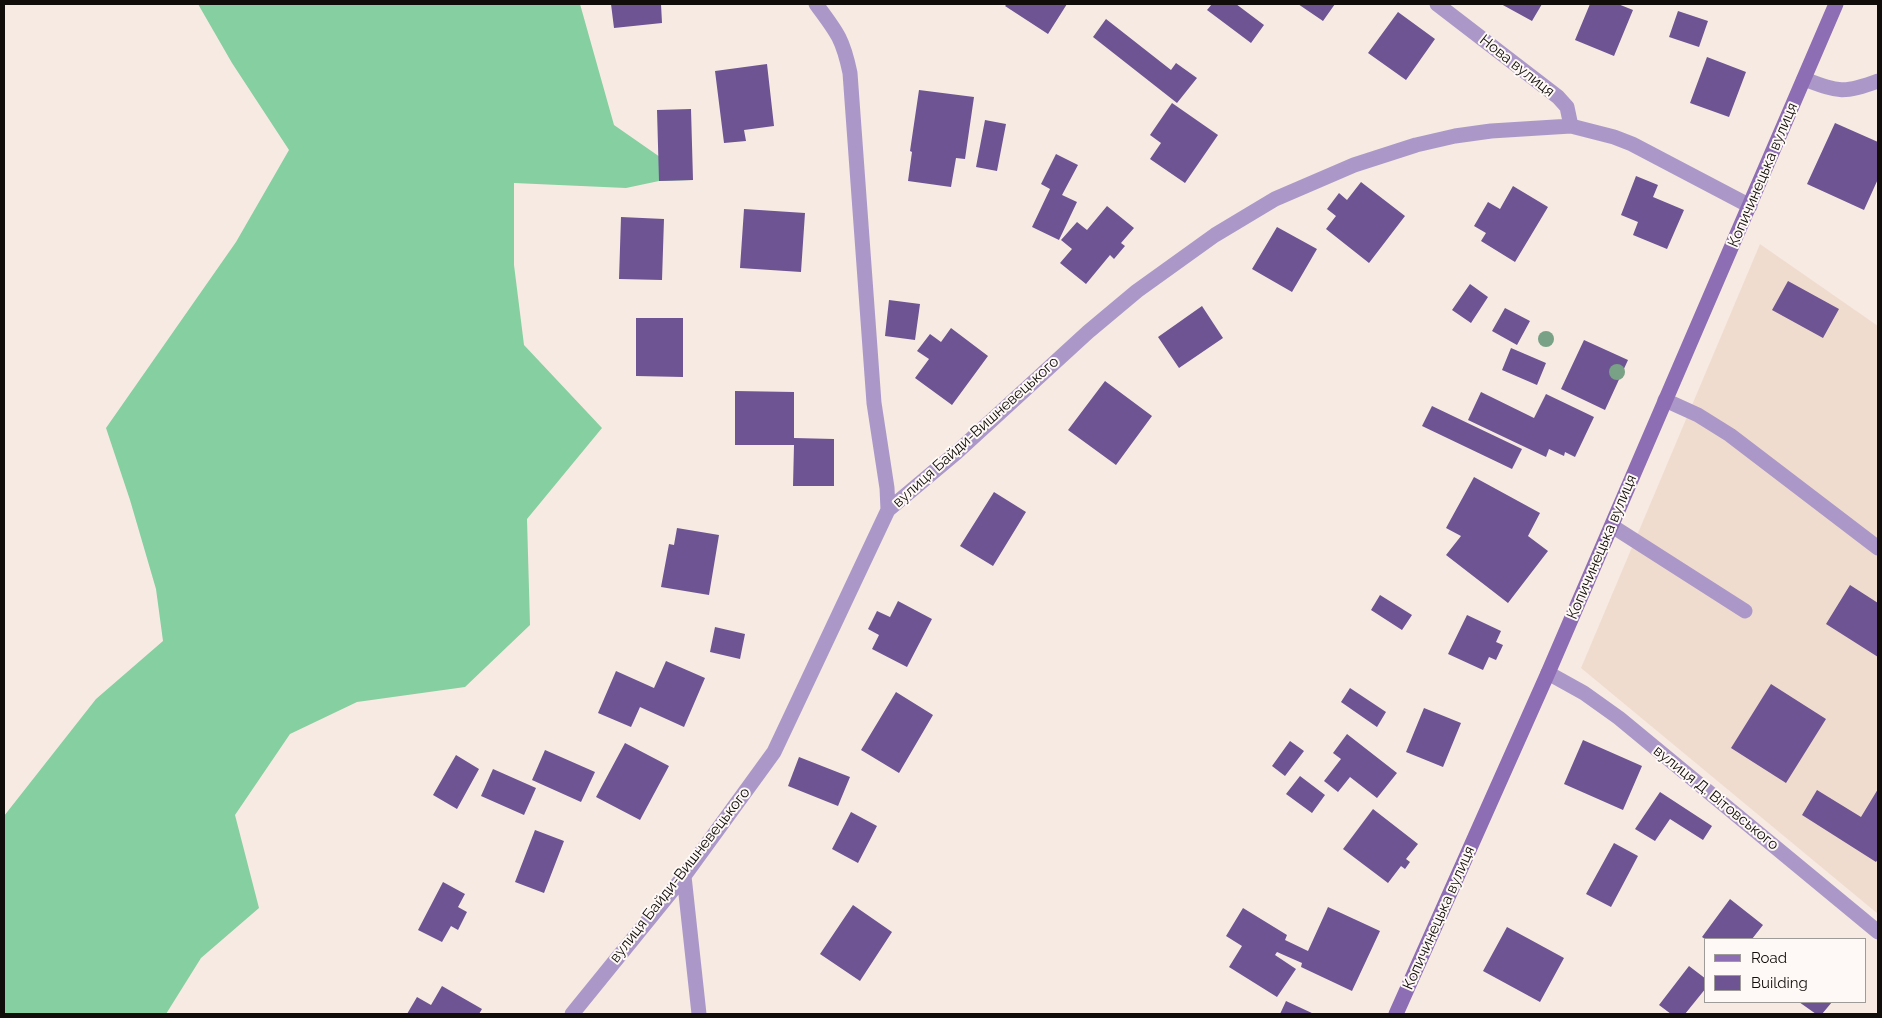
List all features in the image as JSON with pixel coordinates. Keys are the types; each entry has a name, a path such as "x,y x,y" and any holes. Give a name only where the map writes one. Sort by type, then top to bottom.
{"main road":[{"name":"Копичинецька вулиця","path":"1396,1014 1548,673 1836,4"}],"street":[{"path":"816,4 840,36 845,49 850,74 874,403 887,488 888,510"},
{"name":"Нова вулиця","path":"1437,4 1558,97 1567,108 1571,126"},
{"path":"1804,78 1839,91 1852,90 1878,82"},
{"path":"1571,126 1632,144 1750,206"},
{"name":"вулиця Байди-Вишневецького","path":"572,1014 684,876 774,752 888,510 956,453 1081,338 1137,291 1207,240 1275,199 1354,165 1416,145 1454,136 1571,126"},
{"path":"1665,400 1698,415 1730,435 1878,548"},
{"path":"1612,526 1745,611"},
{"name":"вулиця Д. Вітовського","path":"1548,673 1584,694 1619,718 1878,932"},
{"path":"684,876 699,1014"}],"shaded area":[{"path":"1760,244 1878,326 1878,914 1581,668"}],"green space":[{"path":"198,4 580,4 614,125 693,180 659,181 626,188 514,183 514,265 524,345 602,428 527,519 530,625 465,687 357,702 290,734 235,815 259,908 201,958 166,1014 4,1014 4,816 96,699 163,641 156,589 130,500 106,428 236,242 289,150 232,63"}],"building":[{"path":"611,4 661,4 662,23 614,28"},
{"path":"1007,4 1067,4 1048,34 1005,6"},
{"path":"1212,4 1236,4 1264,25 1251,43 1207,10"},
{"path":"1298,4 1335,4 1323,21"},
{"path":"1501,4 1542,4 1532,21"},
{"path":"1590,4 1618,4 1633,10 1614,56 1575,40"},
{"path":"1678,11 1708,21 1699,47 1669,37"},
{"path":"1398,12 1435,39 1406,80 1368,53"},
{"path":"1106,19 1171,70 1176,63 1197,78 1177,103 1093,37"},
{"path":"1707,57 1746,72 1729,117 1690,103"},
{"path":"767,64 774,126 744,130 746,141 724,143 715,71"},
{"path":"919,90 974,97 965,159 956,158 951,187 908,181 912,152 910,151"},
{"path":"1172,103 1218,135 1185,183 1150,159 1161,143 1150,135"},
{"path":"691,109 693,180 659,181 657,110"},
{"path":"985,120 1006,124 997,171 976,167"},
{"path":"1835,123 1878,142 1878,179 1864,210 1807,184"},
{"path":"1056,154 1078,165 1062,195 1077,202 1059,240 1032,227 1050,189 1041,184"},
{"path":"1636,176 1658,185 1653,197 1684,210 1667,249 1633,235 1638,222 1621,215"},
{"path":"1361,182 1405,216 1369,263 1326,229 1336,216 1327,209 1339,193 1347,200"},
{"path":"1513,186 1548,207 1515,262 1481,241 1486,233 1474,226 1488,202 1500,209"},
{"path":"1107,206 1134,228 1121,243 1125,246 1114,259 1110,255 1086,284 1060,263 1072,249 1061,240 1077,222 1087,230"},
{"path":"744,209 805,213 801,272 740,268"},
{"path":"621,217 664,219 662,280 619,279"},
{"path":"1277,227 1317,249 1292,292 1252,269"},
{"path":"1788,281 1839,309 1823,338 1772,310"},
{"path":"1470,284 1488,297 1471,323 1452,310"},
{"path":"889,300 920,304 915,340 885,336"},
{"path":"1202,306 1223,338 1179,368 1158,337"},
{"path":"1505,308 1530,321 1517,345 1492,331"},
{"path":"636,318 683,318 683,377 636,376"},
{"path":"951,328 988,356 952,405 915,378 929,359 917,351 930,334 941,342"},
{"path":"1584,340 1628,360 1605,410 1561,389"},
{"path":"1511,348 1546,363 1537,385 1502,370"},
{"path":"1105,381 1152,416 1116,465 1068,430"},
{"path":"735,391 794,392 794,438 834,439 834,486 793,486 794,445 735,445"},
{"path":"1481,392 1534,418 1546,394 1594,417 1575,457 1565,452 1564,456 1549,449 1546,457 1468,420"},
{"path":"1432,406 1522,449 1512,469 1422,426"},
{"path":"1474,477 1540,513 1528,536 1548,551 1508,603 1446,555 1461,536 1446,528"},
{"path":"994,492 1026,512 993,566 960,546"},
{"path":"677,528 719,535 709,595 661,587 669,544 674,545"},
{"path":"1850,585 1878,603 1878,657 1826,624"},
{"path":"1380,595 1412,615 1402,630 1371,610"},
{"path":"898,601 932,619 907,667 872,649 879,635 868,629 877,611 890,617"},
{"path":"1467,615 1501,631 1496,642 1503,645 1496,660 1489,657 1483,670 1448,654"},
{"path":"715,627 745,634 740,659 710,652"},
{"path":"666,661 705,678 684,727 640,707 631,727 598,713 616,671 654,688"},
{"path":"1771,684 1826,719 1786,783 1731,748"},
{"path":"1350,688 1386,712 1377,727 1341,702"},
{"path":"896,692 933,715 899,773 861,750"},
{"path":"1424,708 1461,723 1443,767 1406,752"},
{"path":"1347,734 1397,773 1377,798 1350,777 1338,792 1324,781 1341,759 1333,753"},
{"path":"1583,740 1642,766 1623,810 1564,784"},
{"path":"1290,741 1304,751 1285,776 1272,766"},
{"path":"625,743 669,766 640,820 596,797"},
{"path":"545,750 595,772 581,802 532,780"},
{"path":"456,755 479,769 457,809 433,795"},
{"path":"799,757 850,777 838,806 788,786"},
{"path":"493,769 536,788 524,815 481,796"},
{"path":"1300,776 1325,795 1312,813 1286,794"},
{"path":"1878,789 1878,859 1876,862 1802,815 1817,790 1861,817"},
{"path":"1660,792 1712,826 1703,840 1670,819 1655,841 1635,829"},
{"path":"1373,809 1418,844 1406,859 1410,862 1405,869 1401,866 1388,883 1343,849"},
{"path":"851,812 877,826 858,863 832,849"},
{"path":"535,830 564,841 544,893 515,882"},
{"path":"1614,843 1638,856 1611,907 1586,894"},
{"path":"443,882 465,894 458,907 467,912 458,930 451,926 442,942 418,930"},
{"path":"1730,899 1763,925 1753,938 1702,937"},
{"path":"853,905 892,932 860,981 820,954"},
{"path":"1328,907 1380,931 1352,991 1301,967 1302,963 1277,952 1275,955 1296,969 1277,997 1229,967 1242,946 1226,936 1243,908 1287,935 1285,940 1308,951"},
{"path":"1507,927 1564,958 1540,1002 1483,971"},
{"path":"1689,966 1704,977 1704,990 1685,1014 1671,1014 1659,1005"},
{"path":"442,986 482,1009 479,1014 407,1014 417,997 431,1005"},
{"path":"1286,1001 1314,1014 1280,1014"},
{"path":"1800,1003 1831,1003 1822,1014 1816,1014"}]}
